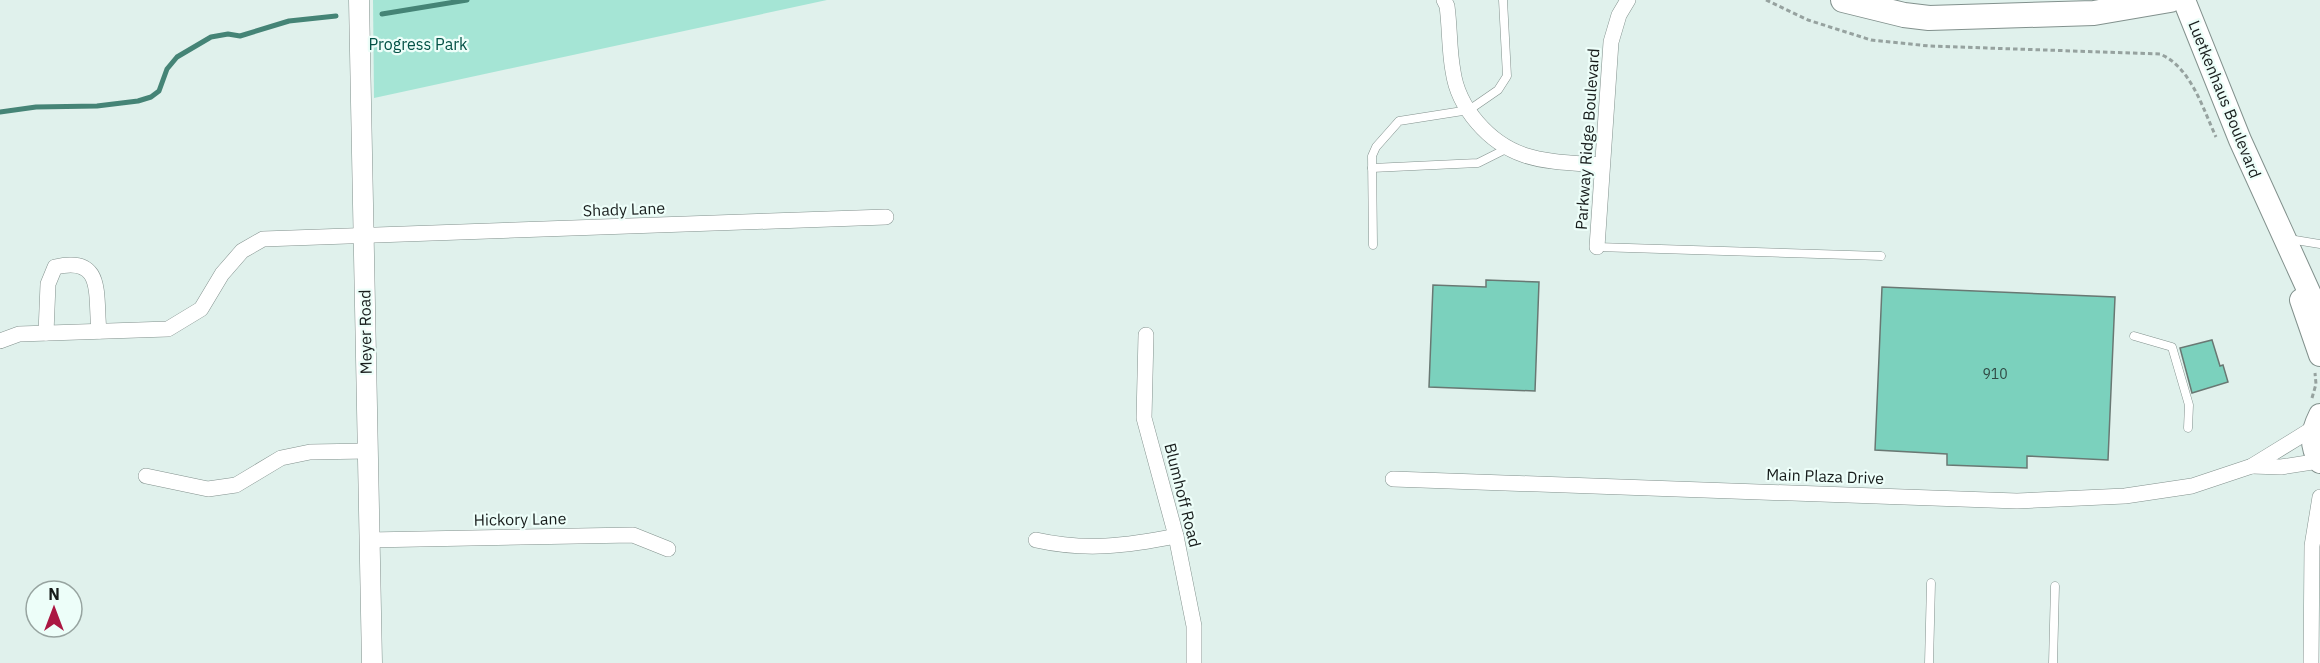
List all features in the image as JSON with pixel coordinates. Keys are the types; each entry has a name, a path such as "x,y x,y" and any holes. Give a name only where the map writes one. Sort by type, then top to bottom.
{"main road":[{"path":"1843,0 1904,15 1929,18 2094,13 2170,0"},
{"name":"Luetkenhaus Boulevard","path":"2184,0 2265,197 2320,316"},
{"name":"Luetkenhaus Boulevard","path":"2265,197 2316,360"},
{"path":"2314,416 2313,449 2320,461"}],"street":[{"name":"Meyer Road","path":"359,0 372,663"},
{"path":"1444,0 1447,6 1453,71 1460,94 1475,120 1509,147 1524,155 1602,165"},
{"name":"Parkway Ridge Boulevard","path":"1597,248 1611,42 1619,15 1628,0"},
{"name":"Shady Lane","path":"0,341 19,334 168,329 201,309 222,274 242,251 263,239 886,217"},
{"path":"46,333 48,284 55,267 72,263 85,266 94,277 99,331"},
{"name":"Blumhoff Road","path":"1146,335 1144,418 1176,536 1194,626 1194,663"},
{"name":"Main Plaza Drive","path":"2252,466 2314,416"},
{"path":"146,477 208,489 236,485 281,458 310,452 367,451"},
{"name":"Main Plaza Drive","path":"1393,479 2016,501 2125,496 2192,486 2252,466 2281,467 2320,461"},
{"path":"2311,663 2314,594 2312,546 2320,496"},
{"name":"Hickory Lane","path":"369,540 633,535 668,549"},
{"path":"1036,540 1071,548 1142,543 1176,536"},
{"path":"2314,594 2320,579"}],"lane":[{"path":"1373,245 1372,168 1376,147 1399,121 1469,110 1498,90 1507,75 1503,0"},
{"path":"1372,168 1478,163 1509,147"},
{"path":"2284,239 2320,244"},
{"path":"1597,248 1881,256"},
{"path":"2134,336 2172,347 2189,405 2188,428"},
{"path":"1929,663 1931,583"},
{"path":"2053,663 2055,586"}],"path":[{"path":"1766,0 1808,20 1871,40 1929,46 2007,46 2071,52 2140,51 2160,54 2177,65 2188,78 2219,142"},
{"path":"2314,416 2316,360"}],"green space":[{"name":"Progress Park","path":"373,0 827,0 374,98"}],"building":[{"path":"1486,280 1539,282 1535,391 1429,387 1433,285 1486,287"},
{"path":"1882,287 2115,297 2108,460 2027,456 2027,468 1947,465 1947,454 1875,450"},
{"path":"2212,340 2228,382 2192,393 2180,348"}],"waterway":[{"path":"382,14 467,0"},
{"path":"0,112 36,107 97,106 138,101 151,97 159,91 167,69 177,57 211,37 228,34 240,36 289,21 336,16"}]}
